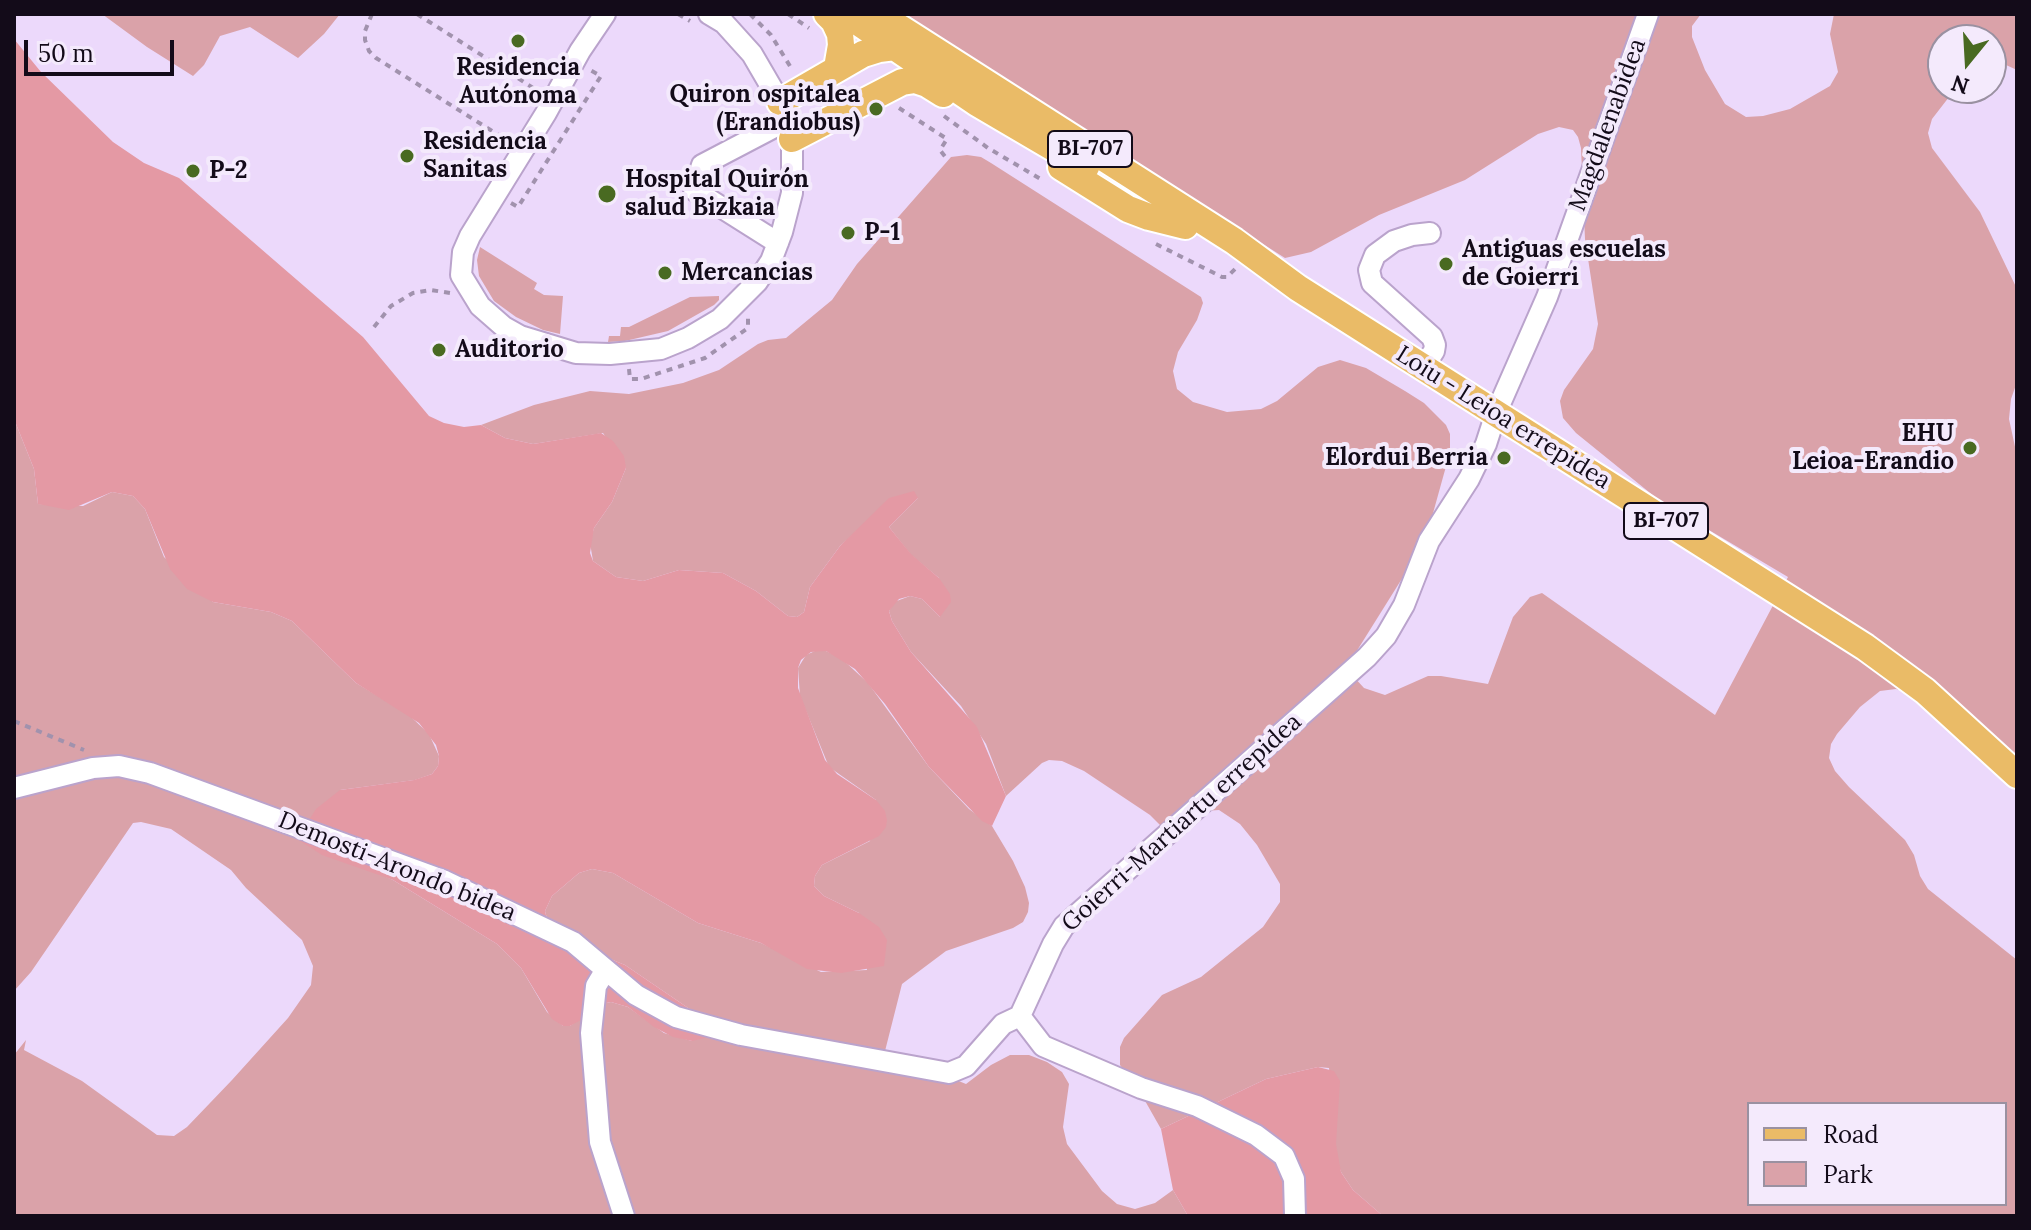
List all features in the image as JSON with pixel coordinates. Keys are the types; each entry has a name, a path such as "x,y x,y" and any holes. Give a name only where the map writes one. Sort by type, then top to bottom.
{"main road":[{"name":"Loiu - Leioa errepidea","path":"846,14 977,103 1241,259 1298,288"},
{"name":"Loiu - Leioa errepidea","path":"878,14 1234,241 1298,288 1865,647 1925,691 2017,775"},
{"path":"821,23 834,21 841,45 815,102 820,110 836,117"},
{"path":"786,121 829,74 863,54 892,46 909,46 1034,126 1087,148"},
{"path":"786,121 836,117 902,82 915,80 927,84 1128,209 1185,226"}],"street":[{"path":"605,14 470,236 463,252 461,275 480,306 504,327 520,336 576,353 635,353 674,343 749,304 771,261 792,193 786,121 752,54 724,23 709,14"},
{"name":"Magdalenabidea","path":"1496,413 1547,297 1648,14"},
{"path":"778,243 694,190 702,165 786,121"},
{"path":"1423,368 1434,351 1432,337 1372,283 1369,270 1375,255 1394,241 1430,233"},
{"name":"Goierri-Martiartu errepidea","path":"1020,1016 1064,926 1367,657 1386,636 1404,605 1429,541 1469,479 1486,444 1496,413"},
{"name":"Demosti-Arondo bidea","path":"14,788 93,768 119,766 150,773 445,881 573,942 636,995 676,1017 741,1035 949,1073 966,1066 1003,1024 1020,1016"},
{"path":"605,971 596,986 591,1033 600,1142 624,1216"},
{"path":"1020,1016 1043,1046 1141,1088 1197,1106 1256,1135 1284,1156 1294,1179 1295,1216"}],"path":[{"path":"372,14 365,40 376,58 510,142 508,149"},
{"path":"417,14 543,92"},
{"path":"750,14 771,35 786,58 794,73 790,77"},
{"path":"788,14 821,23"},
{"path":"506,200 518,207 601,76 588,69 594,60"},
{"path":"895,108 947,139 940,150 947,159"},
{"path":"374,327 391,306 413,293 446,291 458,298"},
{"path":"619,369 629,368 630,379 641,379 705,358 748,328 749,304"},
{"path":"14,721 119,766"}],"green space":[{"path":"102,14 340,14 298,58 250,27 220,36 204,65 193,76"},
{"path":"900,14 1701,14 1692,26 1692,37 1705,70 1725,104 1746,117 1790,109 1830,86 1838,72 1830,34 1834,14 2017,14 2017,70 2007,65 2007,24 1927,24 1927,104 1944,104 1932,119 1928,133 1932,148 1980,212 2017,289 2017,382 2009,419 2017,456 2017,783 1911,693 1896,689 1880,691 1860,707 1837,734 1831,744 1829,758 1835,771 1849,787 1905,840 1928,889 2017,960 2017,1216 1383,1216 1353,1190 1341,1172 1337,1161 1329,1068 1318,1067 1266,1079 1161,1129 1120,1065 1120,1047 1124,1038 1162,995 1201,977 1263,927 1280,902 1280,884 1257,845 1240,824 1219,810 1204,811 1166,831 1150,815 1084,771 1062,761 1042,763 1006,796 986,744 961,706 911,652 889,611 894,602 910,596 922,599 940,617 939,578 911,555 889,527 918,498 866,523 840,546 810,587 804,612 797,617 788,616 756,591 723,573 679,570 643,581 616,577 593,561 590,543 594,528 612,502 626,468 603,433 533,444 505,438 481,425 534,405 590,391 629,394 683,383 719,370 758,344 786,338 832,300 857,264 951,157 981,157 1201,297 1203,303 1197,320 1178,352 1173,371 1177,389 1193,402 1227,412 1261,409 1277,401 1318,367 1340,360 1366,368 1405,391 1424,403 1446,425 1450,434 1450,452 1430,524 1413,561 1353,657 1353,676 1364,688 1385,695 1428,676 1488,684 1513,617 1530,597 1542,593 1715,715 1788,577 1660,501 1576,433 1563,418 1560,401 1564,390 1593,349 1598,324 1585,239 1578,137 1573,130 1559,127 1538,134 1465,180 1379,215 1311,252 1285,258"},
{"path":"480,247 537,283 534,289 544,295 563,296 560,334 516,317 494,301 479,276 477,260"},
{"path":"719,296 714,305 668,331 608,342 609,336 620,336 621,327 629,327 690,297"},
{"path":"14,419 34,469 38,504 83,506 112,492 133,496 145,509 164,557 213,602 271,612 292,621 356,683 408,714 429,734 439,756 438,766 432,774 415,780 340,790 370,870 393,880 497,944 521,968 547,1012 563,1026 570,1026 597,1005 611,1002 628,1007 664,1033 692,1041 697,1014 625,965 571,943 549,926 545,911 552,896 579,873 592,869 613,873 698,923 761,943 821,972 867,970 859,913 824,896 814,886 815,876 822,865 870,841 876,800 829,767 800,696 798,668 806,655 826,651 841,658 868,683 929,767 969,809 992,826 1013,861 1029,903 1023,922 946,951 902,984 885,1051 966,1084 1010,1055 1029,1055 1047,1062 1062,1072 1069,1084 1063,1127 1067,1144 1102,1191 1117,1204 1135,1209 1155,1203 1173,1190 1188,1216 14,1216 14,1055 26,1040 24,1050 82,1081 157,1135 174,1136 187,1127 288,1018 311,985 313,966 302,940 231,870 171,829 141,822 133,823 31,972 14,991"}],"shaded area":[{"path":"14,39 41,72 113,142 144,163 179,178 363,337 429,416 464,427 481,425 505,438 533,444 601,433 613,441 624,456 626,468 612,502 594,528 590,553 593,561 616,577 643,581 679,570 723,573 756,591 788,616 797,617 804,612 810,587 840,546 889,498 914,491 918,498 889,527 911,554 939,578 950,594 951,602 940,617 922,599 910,596 899,599 889,611 892,621 911,652 977,727 1006,796 992,826 982,821 929,767 885,704 855,669 826,651 811,652 801,660 798,688 825,760 837,774 876,800 885,811 887,820 879,836 822,865 815,876 814,886 824,896 879,927 887,940 884,966 841,973 807,969 761,943 698,923 613,873 592,869 579,873 552,896 545,911 549,927 571,943 625,965 697,1014 719,1035 692,1041 673,1037 628,1007 611,1002 597,1005 579,1021 563,1026 552,1019 521,968 497,944 393,880 322,855 297,839 316,809 340,790 414,780 432,774 438,766 436,745 419,723 356,683 292,621 271,612 213,602 187,589 170,569 145,509 133,496 112,492 69,510 38,504 34,469 14,419"},
{"path":"1318,1067 1334,1071 1340,1081 1336,1144 1341,1172 1353,1190 1383,1216 1188,1216 1173,1190 1161,1129 1266,1079"}],"place":[{"name":"Residencia Autónoma","path":"518,41"},
{"name":"Quiron ospitalea (Erandiobus)","path":"876,109"},
{"name":"Residencia Sanitas","path":"407,156"},
{"name":"P-2","path":"193,171"},
{"name":"Hospital Quirón salud Bizkaia","path":"607,194"},
{"name":"P-1","path":"848,233"},
{"name":"Antiguas escuelas de Goierri","path":"1446,264"},
{"name":"Mercancias","path":"665,273"},
{"name":"Auditorio","path":"439,350"},
{"name":"EHU Leioa-Erandio","path":"1970,448"},
{"name":"Elordui Berria","path":"1504,458"}]}
